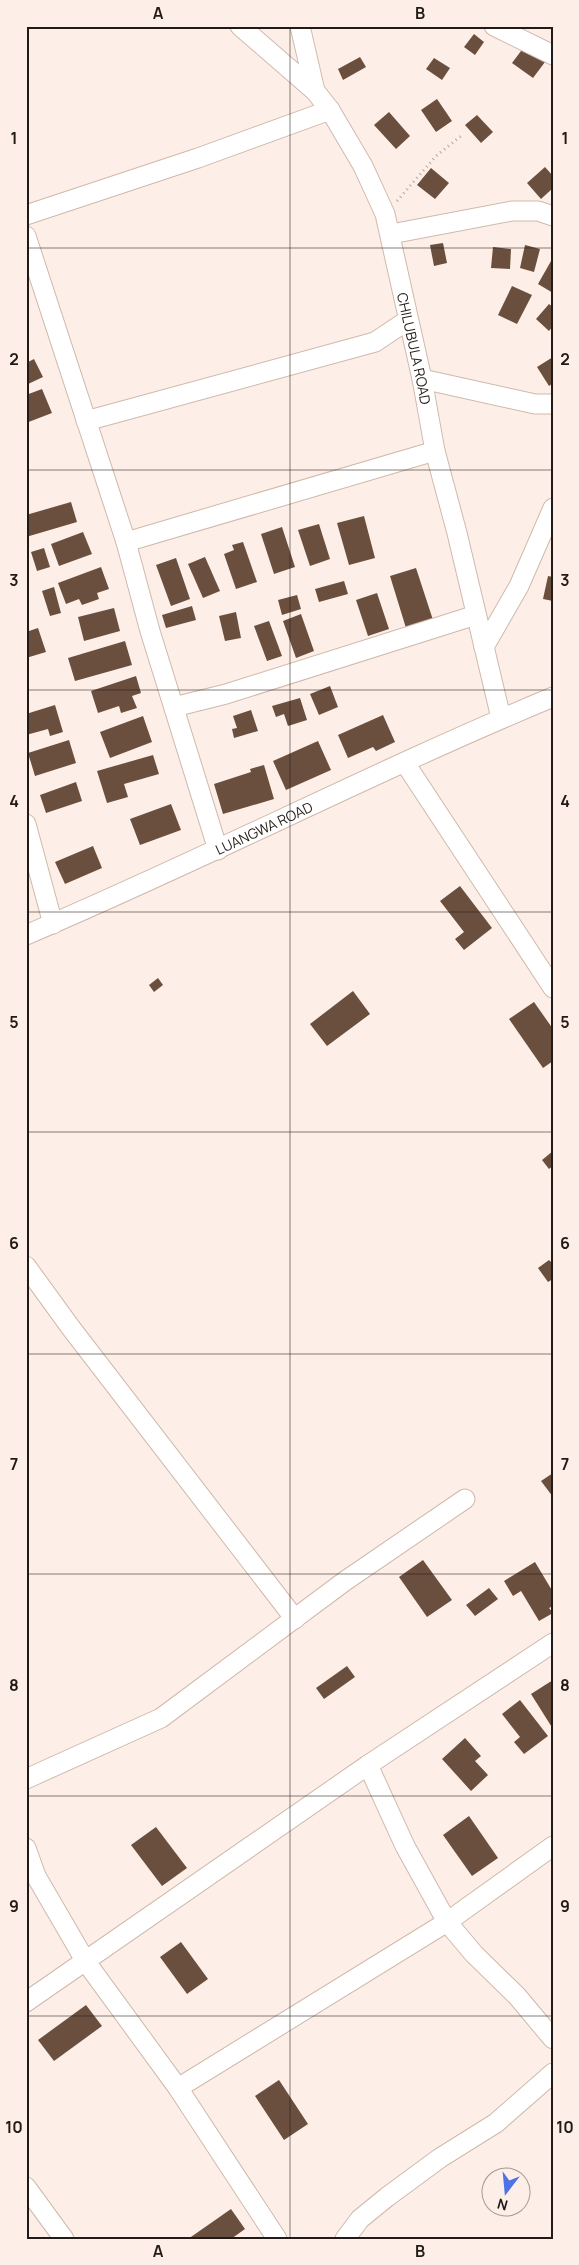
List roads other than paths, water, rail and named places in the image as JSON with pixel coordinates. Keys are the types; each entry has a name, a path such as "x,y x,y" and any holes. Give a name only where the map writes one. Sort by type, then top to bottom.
{"street":[{"name":"CHILUBULA ROAD","path":"240,26 315,92 330,110 363,166 386,214 422,378 435,451 457,533 501,718"},
{"path":"300,26 315,92"},
{"path":"494,26 553,55"},
{"path":"26,215 198,158 330,110"},
{"path":"391,234 512,211 538,211 553,216"},
{"path":"26,236 126,542 150,631 218,850"},
{"path":"86,421 375,342 408,320"},
{"path":"422,378 535,404 553,404"},
{"path":"126,542 435,451"},
{"path":"484,647 519,586 553,508"},
{"path":"174,707 226,694 476,615"},
{"name":"LUANGWA ROAD","path":"26,935 218,850 501,718 553,697"},
{"path":"405,763 553,988"},
{"path":"26,824 53,924"},
{"path":"26,1266 77,1336 295,1619"},
{"path":"26,1779 161,1718 345,1581 465,1499"},
{"path":"26,2002 368,1765 551,1648"},
{"path":"368,1765 405,1846 447,1922 474,1954 517,1996 553,2039"},
{"path":"178,2088 447,1922 553,1846"},
{"path":"26,1848 40,1883 86,1962 178,2088 277,2239"},
{"path":"345,2239 360,2219 387,2197 440,2158 496,2123 553,2073"},
{"path":"26,2187 64,2239"}]}
